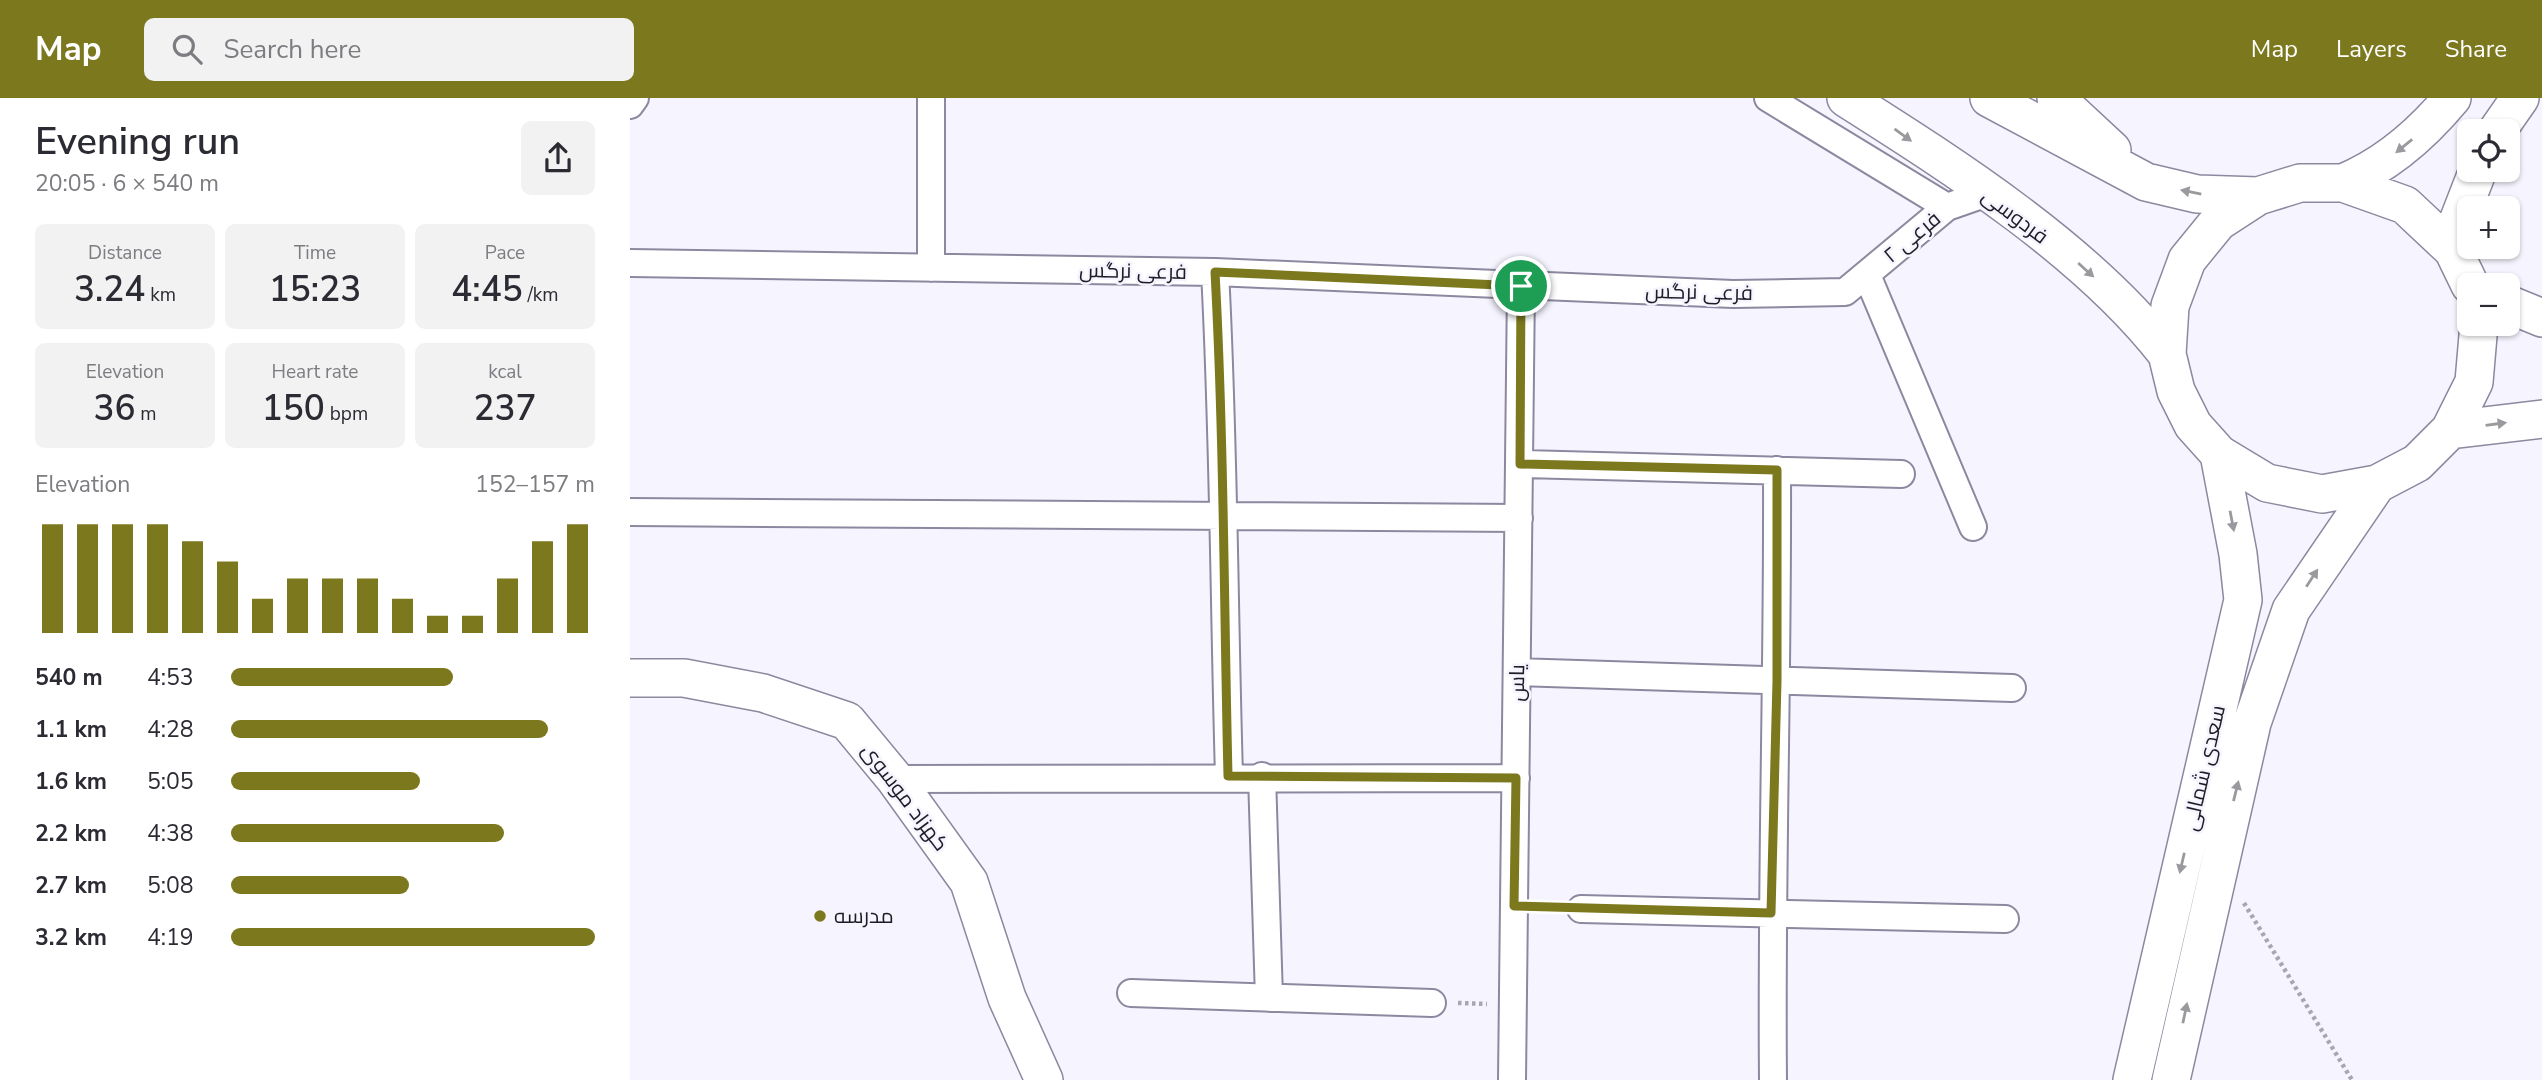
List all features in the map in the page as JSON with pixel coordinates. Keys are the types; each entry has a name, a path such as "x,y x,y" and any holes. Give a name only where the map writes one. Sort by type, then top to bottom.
{"street":[{"path":"630,105 635,98"},
{"path":"931,98 931,268"},
{"path":"1768,98 1947,207"},
{"name":"فردوسی","path":"1846,98 1987,193 2075,261 2115,296 2167,354"},
{"path":"1989,98 2146,182 2197,194 2258,196"},
{"path":"2056,98 2146,182"},
{"path":"2343,183 2374,170 2432,122 2452,98"},
{"path":"2506,119 2521,98"},
{"path":"2468,273 2457,223 2473,182"},
{"path":"2467,273 2405,205 2343,183 2300,183 2258,196 2218,222 2187,260 2170,306 2167,354 2176,391 2193,425 2219,454 2267,483 2322,494 2377,484 2417,463 2449,430 2474,382 2478,336"},
{"name":"فرعی ۲","path":"1845,292 1947,207 1987,193"},
{"name":"فرعی نرگس","path":"630,263 1215,272 1733,294 1845,292"},
{"path":"1215,272 1222,405 1221,514 1228,776"},
{"path":"1867,275 1973,527"},
{"name":"یاس","path":"1512,1080 1521,286"},
{"path":"2520,309 2542,317"},
{"path":"2449,430 2542,419"},
{"name":"سعدی شمالی","path":"2132,1080 2243,600 2238,554 2219,454"},
{"path":"1520,464 1901,474"},
{"path":"1773,1080 1771,913 1777,681 1777,470"},
{"name":"سعدی شمالی","path":"2171,1080 2252,723 2291,610 2377,484"},
{"path":"630,512 1520,518"},
{"path":"1517,672 2012,688"},
{"name":"کهزاد موسوی","path":"630,678 684,678 763,693 847,721 895,779 969,882 1007,998 1044,1080"},
{"path":"895,779 1228,776 1516,778"},
{"path":"1262,776 1269,998"},
{"path":"1581,909 2005,919"},
{"path":"1131,993 1432,1003"}],"path":[{"path":"2218,865 2266,934 2352,1080"},
{"path":"1432,1003 1513,1004"}],"place":[{"name":"مدرسه","path":"820,916"}],"route":[{"path":"1215,272 1521,286 1520,464 1777,470 1777,681 1771,913 1514,906 1516,778 1228,776 1221,514 1222,405 1215,272"}]}
